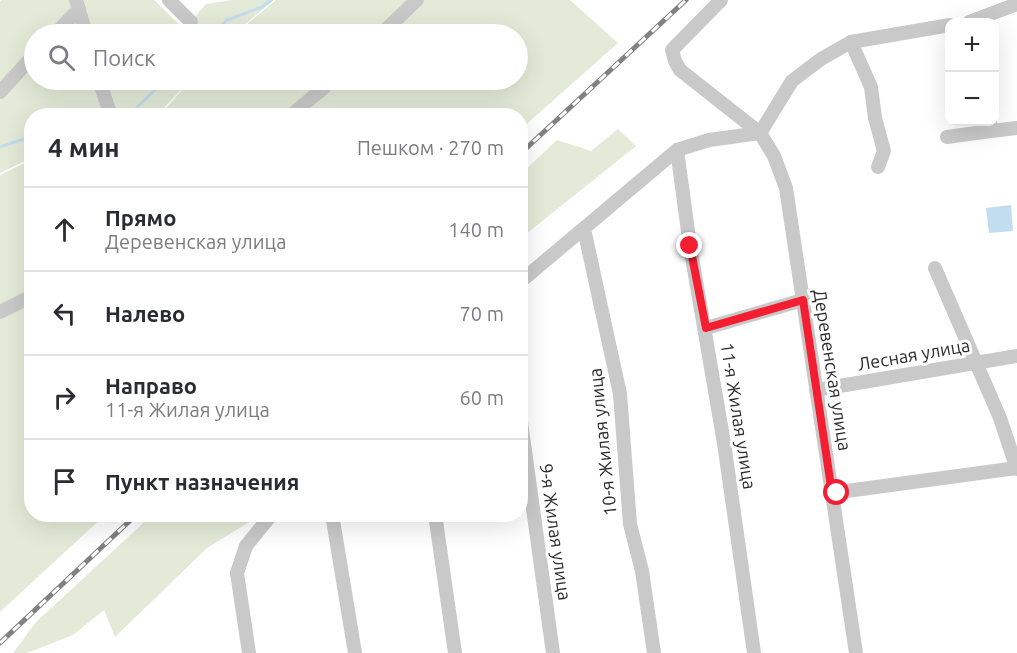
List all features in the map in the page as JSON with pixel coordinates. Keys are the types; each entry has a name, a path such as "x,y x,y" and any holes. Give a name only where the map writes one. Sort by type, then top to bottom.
{"street":[{"path":"169,0 191,22"},
{"path":"392,24 417,0"},
{"path":"721,0 672,50 675,61 680,70 760,133"},
{"path":"981,18 1017,4"},
{"path":"62,24 77,5"},
{"path":"77,5 83,24"},
{"path":"760,133 792,81 821,59 851,42 945,26"},
{"path":"851,42 871,87 884,151 878,167"},
{"path":"0,92 24,67"},
{"path":"103,90 108,108"},
{"path":"300,108 321,90"},
{"path":"947,137 991,126 1017,128"},
{"path":"528,275 677,150 709,140 760,133"},
{"name":"Деревенская улица","path":"760,133 774,156 786,188 856,653"},
{"name":"11-я Жилая улица","path":"677,150 754,653"},
{"name":"10-я Жилая улица","path":"584,229 620,394 630,524 642,570 654,653"},
{"path":"832,493 1017,468 1000,418 934,268"},
{"path":"0,312 24,300"},
{"path":"706,328 803,300"},
{"name":"Лесная улица","path":"816,390 1017,356"},
{"name":"9-я Жилая улица","path":"528,473 553,653"},
{"path":"249,653 237,573 246,546 266,522"},
{"path":"333,522 355,653"},
{"path":"436,522 455,653"}],"green space":[{"path":"2,0 154,0 179,24 24,24 24,90 181,90 164,108 24,108 24,161 0,173 0,2"},
{"path":"232,0 274,0 245,24 188,24 206,4"},
{"path":"276,0 570,0 618,43 528,123 528,108 166,108 182,90 528,90 528,24 247,24"},
{"path":"618,129 636,146 528,232 528,167 557,140 591,151"},
{"path":"24,163 24,522 97,522 0,612 0,175"},
{"path":"144,522 250,522 207,548 115,637 104,610 73,635 27,653 13,653 36,622"}],"water":[{"path":"1011,205 1013,231 989,233 986,208"}],"waterway":[{"path":"223,24 227,20 262,7 271,0"},
{"path":"136,108 155,90"},
{"path":"0,147 24,139"}],"railway":[{"path":"528,147 686,0"},
{"path":"0,643 129,522"}],"route":[{"path":"690,246 706,328 803,300 832,493 837,493"}]}
